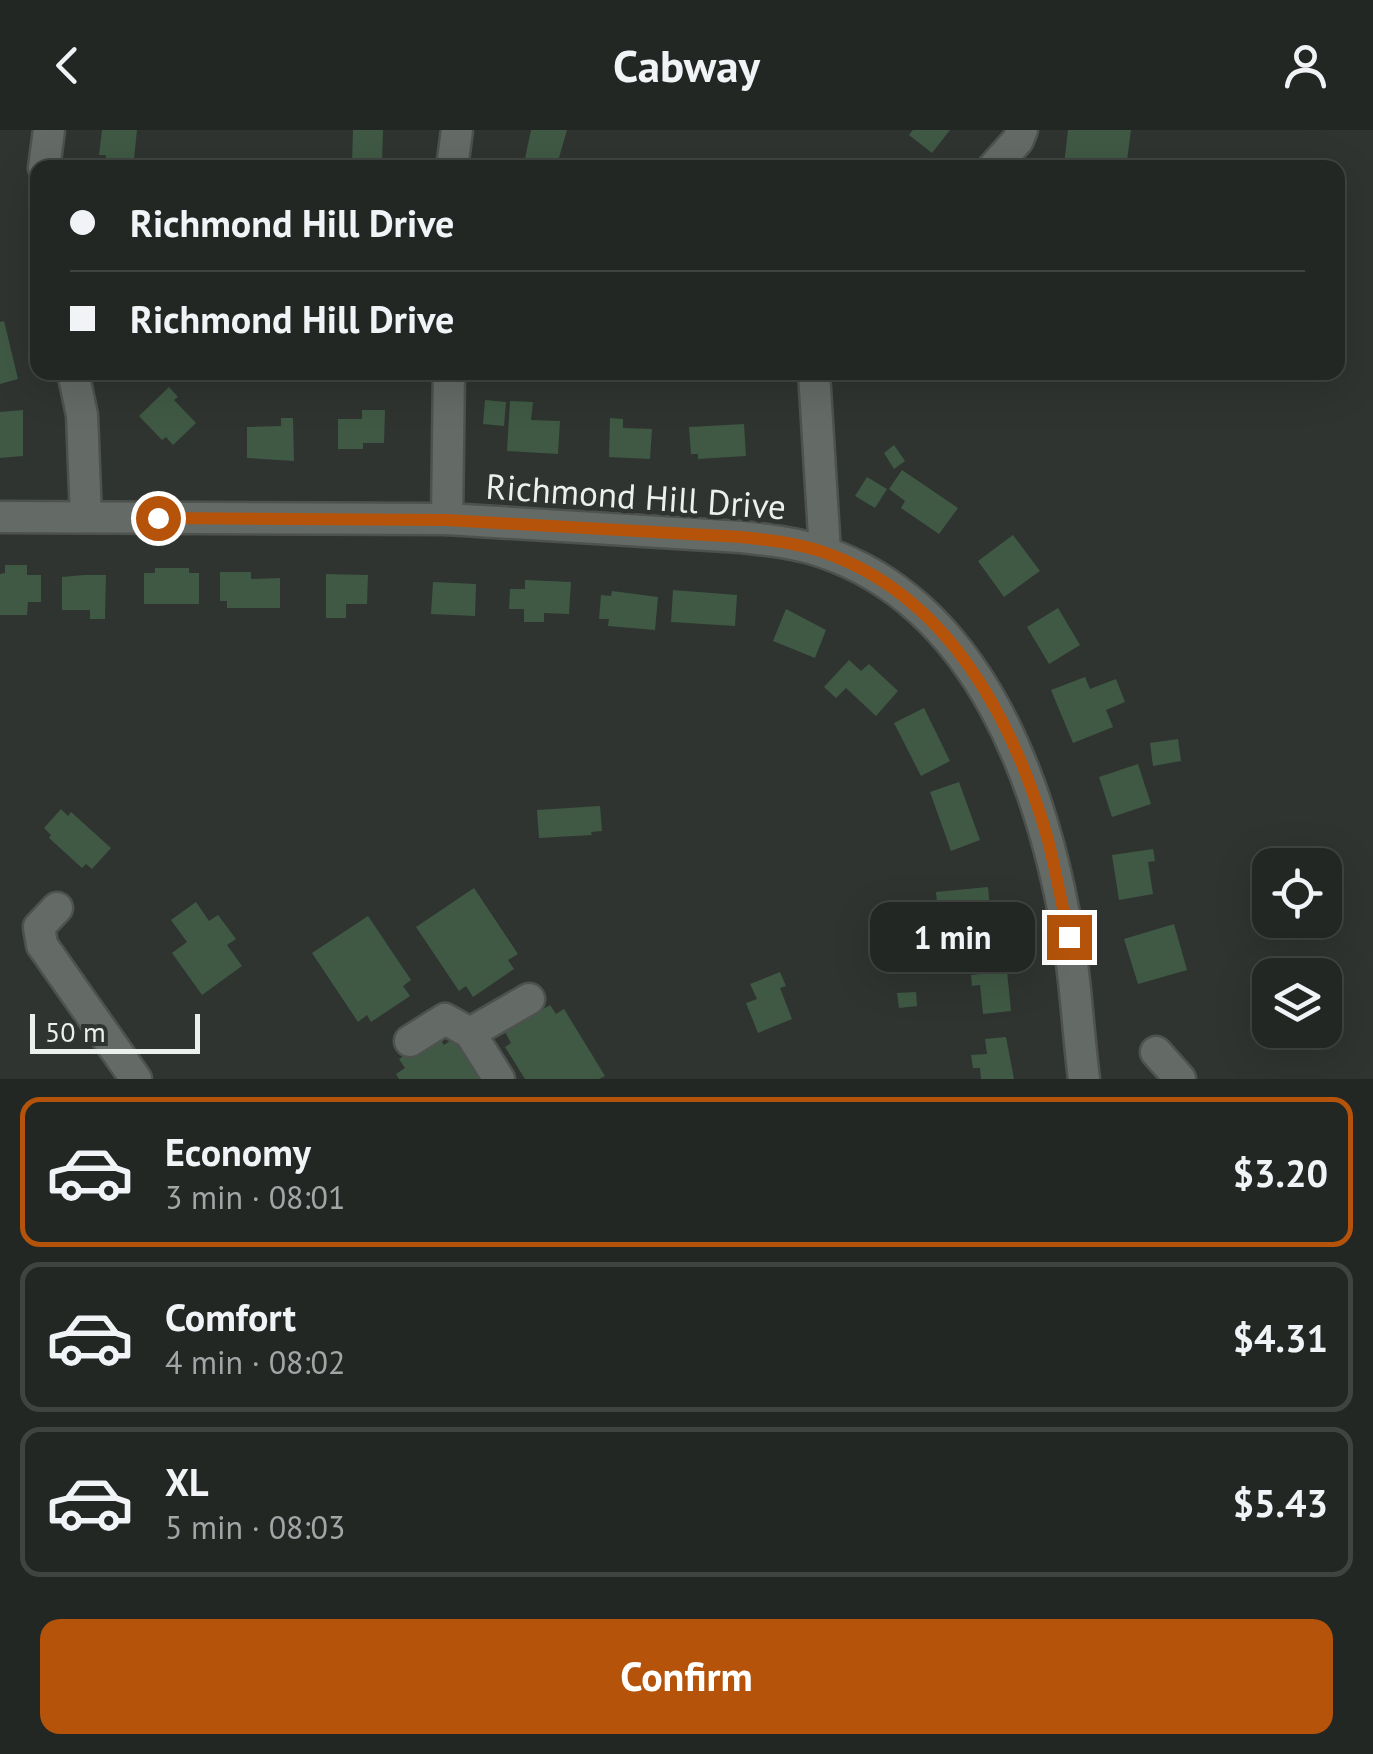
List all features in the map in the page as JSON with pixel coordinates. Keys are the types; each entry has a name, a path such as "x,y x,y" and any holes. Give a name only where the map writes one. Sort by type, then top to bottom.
{"street":[{"path":"45,160 50,130"},
{"path":"453,160 457,130"},
{"path":"1000,160 1022,130"},
{"path":"75,380 82,414 86,517"},
{"path":"447,520 449,380"},
{"path":"814,380 824,552"},
{"name":"Richmond Hill Drive","path":"0,517 447,520 741,537 786,542 824,552 894,588 930,616 974,671 1016,752 1048,839 1069,937 1084,1079"},
{"path":"57,908 39,928 42,945 136,1079"},
{"path":"470,1033 529,999"},
{"path":"410,1041 445,1019 470,1033 500,1079"},
{"path":"1156,1052 1180,1079"}],"building":[{"path":"102,130 137,130 134,160 106,160 106,155 99,155"},
{"path":"353,130 383,130 382,160 352,160"},
{"path":"531,130 567,130 558,160 525,160"},
{"path":"913,130 950,130 932,153 909,135"},
{"path":"1068,130 1131,130 1127,160 1065,160"},
{"path":"4,321 18,379 0,384 0,322"},
{"path":"169,387 178,397 174,400 196,423 173,445 166,437 162,440 139,416"},
{"path":"485,400 506,402 504,426 483,424"},
{"path":"510,401 533,402 531,420 560,421 558,454 507,451"},
{"path":"23,410 23,456 0,458 0,412"},
{"path":"362,410 385,410 384,443 363,443 363,449 338,449 338,419 362,419"},
{"path":"281,418 293,418 294,461 247,458 247,427 281,426"},
{"path":"610,418 623,419 623,428 652,429 650,459 609,457"},
{"path":"744,424 746,456 698,459 698,454 691,454 689,427"},
{"path":"894,445 905,461 894,469 884,453"},
{"path":"902,470 958,508 939,534 901,508 905,501 889,489"},
{"path":"867,477 887,489 875,508 855,496"},
{"path":"1013,535 1040,571 1004,597 978,561"},
{"path":"5,565 27,565 27,575 41,575 41,602 28,602 27,615 0,615 0,574 5,573"},
{"path":"155,568 189,568 189,573 199,573 199,604 144,604 144,573 155,573"},
{"path":"220,572 251,572 251,579 280,578 280,608 227,608 227,601 220,601"},
{"path":"326,574 368,575 367,604 346,604 346,618 326,618"},
{"path":"106,575 105,619 90,619 90,610 62,610 62,577"},
{"path":"525,580 571,582 569,614 544,613 544,622 524,622 524,609 509,609 510,589 525,589"},
{"path":"433,582 476,584 475,616 431,614"},
{"path":"673,590 737,595 735,626 671,622"},
{"path":"612,591 658,597 655,630 608,626 609,619 599,619 601,595 611,596"},
{"path":"1058,608 1080,645 1049,664 1027,627"},
{"path":"786,609 826,630 815,658 773,641"},
{"path":"849,660 861,671 869,664 898,691 876,716 846,688 836,698 824,687"},
{"path":"1085,677 1090,689 1116,679 1125,702 1106,710 1113,727 1073,743 1051,690"},
{"path":"924,708 950,761 921,776 894,723"},
{"path":"1178,739 1181,761 1153,766 1150,743"},
{"path":"1138,764 1151,804 1112,817 1099,777"},
{"path":"959,782 980,840 951,851 930,792"},
{"path":"600,806 602,831 539,838 537,810"},
{"path":"61,809 68,816 71,812 111,848 92,869 86,864 82,868 49,838 51,835 44,828"},
{"path":"1153,849 1155,861 1148,862 1153,894 1119,900 1112,855"},
{"path":"988,887 992,931 960,934 958,913 938,915 936,892"},
{"path":"474,888 518,954 508,960 514,969 473,997 466,986 459,991 416,927"},
{"path":"196,902 209,921 218,915 236,939 227,945 242,966 202,995 172,953 187,942 171,920"},
{"path":"368,916 411,980 403,986 410,996 371,1022 367,1015 358,1022 312,953"},
{"path":"1174,924 1187,970 1138,984 1124,939"},
{"path":"1007,971 1011,1011 983,1014 980,985 972,986 971,975"},
{"path":"780,972 786,986 780,988 792,1019 758,1033 746,1003 757,999 750,984"},
{"path":"916,992 917,1006 899,1008 897,993"},
{"path":"550,1005 556,1014 564,1009 605,1076 525,1079 505,1047 511,1043 505,1032"},
{"path":"437,1034 444,1045 454,1038 481,1079 399,1079 396,1074 405,1068 399,1059"},
{"path":"1006,1037 1014,1079 981,1079 980,1068 973,1068 971,1055 987,1054 985,1039"}],"route":[{"path":"158,518 447,520 741,537 786,542 824,552 894,588 930,616 974,671 1016,752 1048,839 1069,937"}]}
